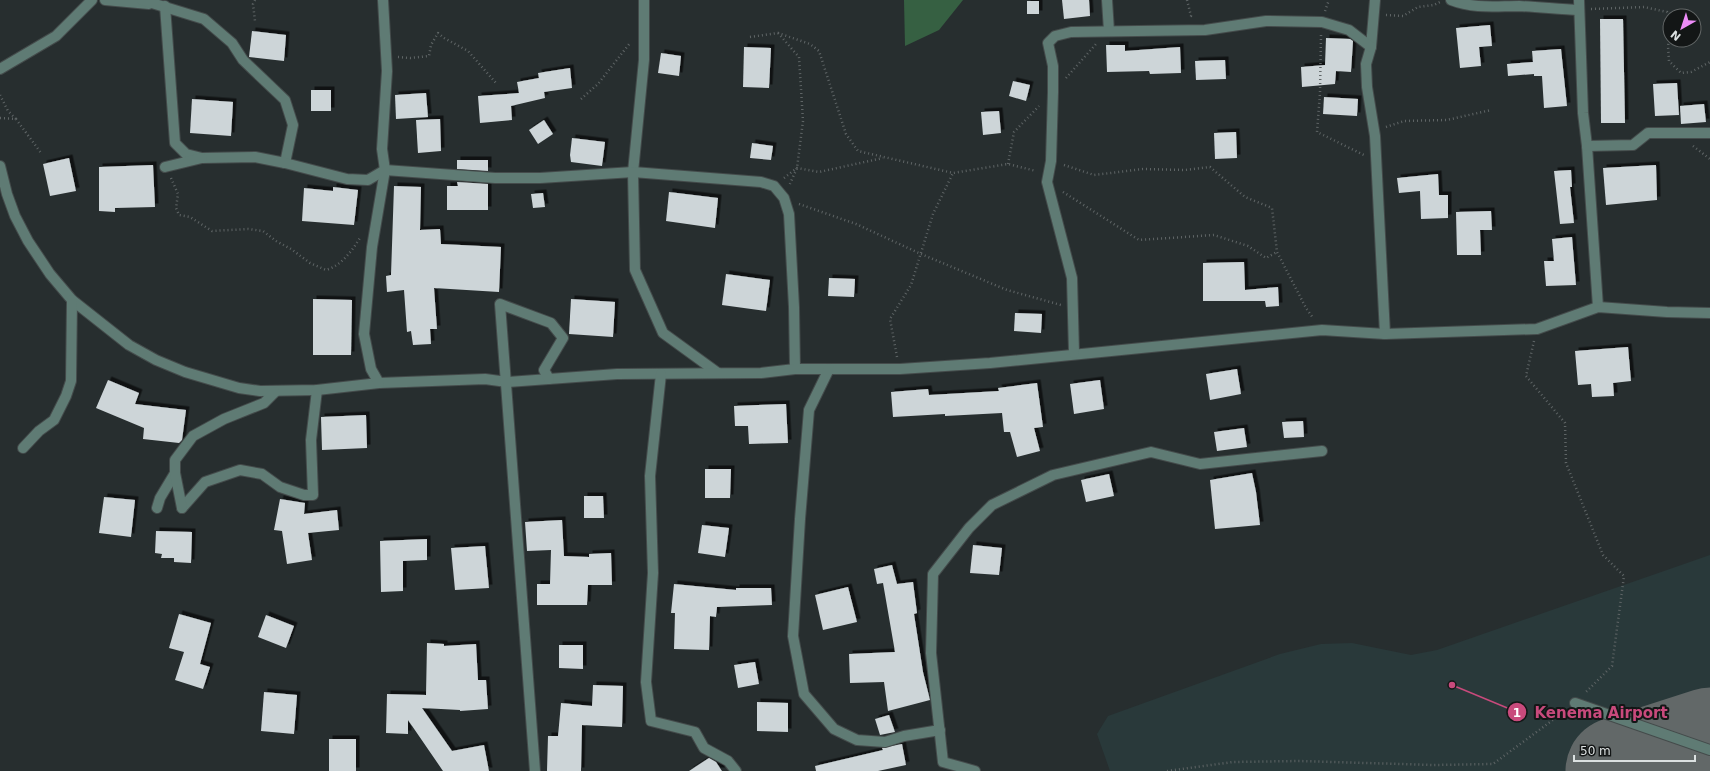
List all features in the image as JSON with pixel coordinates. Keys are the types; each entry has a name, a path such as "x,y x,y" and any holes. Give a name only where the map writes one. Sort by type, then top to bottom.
{"street":[{"path":"0,69 56,36 92,0"},
{"path":"105,0 165,3"},
{"path":"142,0 165,3 177,12 204,19 232,44 243,60 285,100 293,126 285,163"},
{"path":"379,383 371,369 364,334 376,223 385,170 382,149 386,56 383,0"},
{"path":"644,0 644,60 633,172 635,270 663,333 718,373"},
{"path":"1106,0 1109,31"},
{"path":"1375,0 1371,47 1366,64 1366,87 1375,136 1385,334"},
{"path":"1451,0 1464,5 1481,7 1544,7 1579,5 1583,113 1587,146 1598,307"},
{"path":"165,3 176,143 186,154 202,158"},
{"path":"1074,353 1072,278 1047,182 1051,161 1054,66 1048,44 1056,36 1071,32 1205,30 1266,21 1322,22 1349,30 1371,47"},
{"path":"1587,146 1633,145 1648,133 1710,133"},
{"path":"165,167 202,158 255,157 347,178 368,180 385,170 510,178 540,178 633,172 761,182 774,186 784,198 789,214 794,307 795,369"},
{"path":"0,166 7,194 15,216 28,241 50,274 72,300 129,345 156,360 185,372 239,388 275,392 317,390 379,383 485,380 507,382 616,374 761,373 795,369 900,369 990,363 1074,353 1322,330 1385,334 1537,329 1598,307 1667,312 1710,312"},
{"path":"23,448 39,431 54,420 66,396 71,381 72,300"},
{"path":"535,771 500,304 551,323 563,338 544,370 549,379"},
{"path":"829,369 809,410 800,519 793,636 804,694 834,730 857,740 885,742 904,736 940,730"},
{"path":"661,374 650,476 653,572 646,682 651,721 695,732 704,748 728,761 736,771"},
{"path":"275,392 264,403 224,419 193,436 175,460 175,473 182,508 205,482 240,470 262,474 280,487 304,495 313,495 311,440 317,390"},
{"path":"975,771 943,762 931,653 933,574 969,528 992,505 1053,475 1151,452 1200,464 1322,451"},
{"path":"156,508 160,498 175,473"},
{"path":"1575,703 1710,750"}],"path":[{"path":"255,0 253,4 255,21"},
{"path":"1183,18 1191,16 1187,0"},
{"path":"1328,0 1322,22 1320,93 1317,132 1367,157 1375,158"},
{"path":"1374,18 1391,15 1403,16 1418,7 1434,5 1444,0"},
{"path":"1579,5 1644,7 1662,11"},
{"path":"581,99 598,84 633,40 644,30"},
{"path":"1008,164 1014,132 1109,31"},
{"path":"386,56 410,58 429,56 431,45 438,33 444,38 468,51 496,83"},
{"path":"778,33 798,57 803,121 797,168 784,198 856,224 921,254 1007,290 1072,309"},
{"path":"750,37 778,33 810,44 819,51 846,134 858,151 953,173 1008,164 1041,172 1047,182 1139,240 1214,235 1248,246 1266,258 1277,252"},
{"path":"1668,48 1669,61 1681,73 1691,72 1710,62"},
{"path":"0,95 8,111 16,119 41,153"},
{"path":"1375,136 1383,127 1404,121 1446,120 1491,110"},
{"path":"0,118 16,119"},
{"path":"774,186 797,168 819,172 884,158"},
{"path":"1051,161 1094,175 1143,169 1185,170 1210,167 1245,197 1272,208 1277,252 1306,308 1322,330"},
{"path":"165,167 178,194 176,208 179,215 190,217 212,231 248,229 263,231 310,263 326,270 336,267 349,254 365,232 376,223"},
{"path":"900,369 890,319 911,285 933,214 953,173"},
{"path":"1168,771 1240,762 1299,761 1434,765 1493,764 1575,703 1612,666 1624,576 1603,554 1566,463 1565,422 1526,376 1537,329"}],"shaded area":[{"path":"1710,555 1710,771 1110,771 1097,734 1108,716 1280,654 1321,644 1352,643 1411,655 1437,650"}],"green space":[{"path":"904,0 963,0 939,30 905,46"}],"building":[{"path":"1062,0 1089,0 1090,16 1064,19"},
{"path":"1027,1 1039,1 1039,14 1027,14"},
{"path":"1600,19 1623,19 1625,123 1601,123"},
{"path":"1490,25 1492,46 1479,47 1481,66 1460,68 1456,28"},
{"path":"252,31 286,35 284,61 249,57"},
{"path":"1326,38 1350,39 1353,41 1351,72 1336,71 1335,84 1302,87 1301,67 1325,65"},
{"path":"1106,45 1125,45 1125,51 1180,47 1181,73 1150,74 1149,71 1107,72"},
{"path":"744,47 771,48 769,88 743,87"},
{"path":"1561,49 1567,106 1544,108 1542,76 1534,76 1534,74 1508,76 1507,64 1533,62 1532,51"},
{"path":"661,53 681,56 679,76 658,73"},
{"path":"1225,60 1226,79 1196,80 1195,61"},
{"path":"570,68 572,88 544,92 545,98 511,106 512,120 480,123 478,96 519,93 517,82 539,78 538,73"},
{"path":"1013,81 1030,85 1026,101 1009,96"},
{"path":"1677,83 1679,115 1655,116 1653,84"},
{"path":"311,90 331,90 331,111 311,111"},
{"path":"426,93 428,117 396,119 395,95"},
{"path":"1324,97 1358,99 1357,116 1323,114"},
{"path":"192,99 233,102 231,136 190,133"},
{"path":"1704,104 1706,122 1681,124 1680,106"},
{"path":"999,111 1001,133 983,135 981,112"},
{"path":"440,119 441,151 418,153 416,120"},
{"path":"544,120 553,134 538,144 529,130"},
{"path":"1236,132 1237,158 1215,159 1214,133"},
{"path":"572,138 605,142 602,166 571,162 570,155"},
{"path":"752,143 773,146 771,160 750,158"},
{"path":"69,158 76,191 50,196 43,164"},
{"path":"457,160 488,160 488,171 457,169"},
{"path":"153,165 155,207 115,208 115,212 99,211 99,167"},
{"path":"1656,165 1657,200 1606,205 1603,168"},
{"path":"1571,170 1572,187 1570,187 1574,223 1560,224 1554,171"},
{"path":"1438,174 1439,195 1448,195 1448,218 1421,219 1420,191 1399,193 1397,178"},
{"path":"457,182 488,184 488,210 447,210 447,186 458,186"},
{"path":"394,186 421,187 420,230 440,229 441,244 501,247 499,292 434,288 437,329 430,329 431,344 413,345 411,331 407,332 404,290 387,292 386,276 391,275"},
{"path":"333,187 358,190 354,225 302,221 304,188 333,191"},
{"path":"669,192 718,198 715,228 666,221"},
{"path":"543,193 545,207 533,208 531,194"},
{"path":"1491,211 1492,230 1480,230 1481,255 1457,255 1456,212"},
{"path":"1572,237 1576,285 1546,286 1544,261 1554,261 1552,239"},
{"path":"1244,262 1245,290 1278,287 1279,306 1266,307 1265,301 1203,301 1203,263"},
{"path":"726,274 770,280 766,311 722,305"},
{"path":"829,278 855,279 854,297 828,296"},
{"path":"313,299 352,300 351,355 313,355"},
{"path":"571,299 615,302 613,337 569,334"},
{"path":"1015,313 1042,314 1041,333 1014,331"},
{"path":"1628,347 1631,381 1613,383 1614,396 1592,397 1591,384 1578,385 1575,351"},
{"path":"1237,369 1241,394 1210,400 1206,374"},
{"path":"108,380 139,393 135,404 186,410 182,440 179,443 143,439 144,428 96,408"},
{"path":"1100,380 1104,409 1074,414 1070,384"},
{"path":"1037,383 1043,427 1034,428 1040,451 1017,457 1010,432 1004,432 1002,413 893,417 891,392 928,389 929,395 999,391 998,388"},
{"path":"786,404 788,443 749,444 748,426 735,426 734,406"},
{"path":"366,415 367,448 322,450 321,417"},
{"path":"1303,421 1304,437 1284,438 1282,422"},
{"path":"1244,428 1247,447 1217,451 1214,432"},
{"path":"705,469 731,469 730,498 705,498"},
{"path":"1252,473 1260,525 1215,529 1210,480"},
{"path":"1109,474 1114,496 1086,502 1081,480"},
{"path":"584,496 603,496 604,518 584,518"},
{"path":"104,497 135,500 131,537 99,533"},
{"path":"280,499 305,503 304,514 337,510 339,530 308,533 312,560 287,564 282,531 274,530"},
{"path":"562,520 564,556 589,557 589,554 611,553 612,585 588,585 587,605 537,605 537,584 550,584 551,550 527,551 525,522"},
{"path":"702,525 729,528 725,557 698,553"},
{"path":"156,531 192,532 191,563 174,562 174,558 161,558 162,554 155,553"},
{"path":"427,539 427,560 403,561 403,591 381,592 380,541"},
{"path":"973,545 1002,548 999,575 970,573"},
{"path":"485,546 489,588 455,590 451,548"},
{"path":"892,565 897,584 913,582 917,613 914,614 923,672 930,700 888,711 884,682 850,683 849,654 895,652 883,583 877,584 874,569"},
{"path":"674,584 736,590 736,588 771,588 772,605 717,607 716,617 710,616 709,650 674,649 675,613 671,613"},
{"path":"848,587 857,622 823,630 815,595"},
{"path":"179,614 211,623 200,664 210,667 203,689 175,680 184,652 169,648"},
{"path":"266,615 294,626 286,648 258,637"},
{"path":"427,643 444,644 444,646 476,644 478,680 486,680 488,709 460,711 422,708 452,751 484,745 489,771 443,771 408,720 408,734 386,733 387,694 426,695"},
{"path":"559,645 583,645 583,669 559,668"},
{"path":"755,662 759,684 738,688 734,665"},
{"path":"593,685 623,686 622,727 582,725 581,771 547,771 548,736 558,736 561,703 592,706"},
{"path":"264,692 297,695 294,734 261,731"},
{"path":"757,702 788,703 788,732 757,731"},
{"path":"889,715 895,732 880,735 875,719"},
{"path":"329,739 356,739 356,771 329,771"},
{"path":"902,744 906,765 878,771 816,771 815,766"},
{"path":"709,758 716,762 722,771 689,771"}],"runway":[{"path":"1620,771 1710,742"}],"place":[{"name":"Kenema Airport","path":"1452,685"}]}
